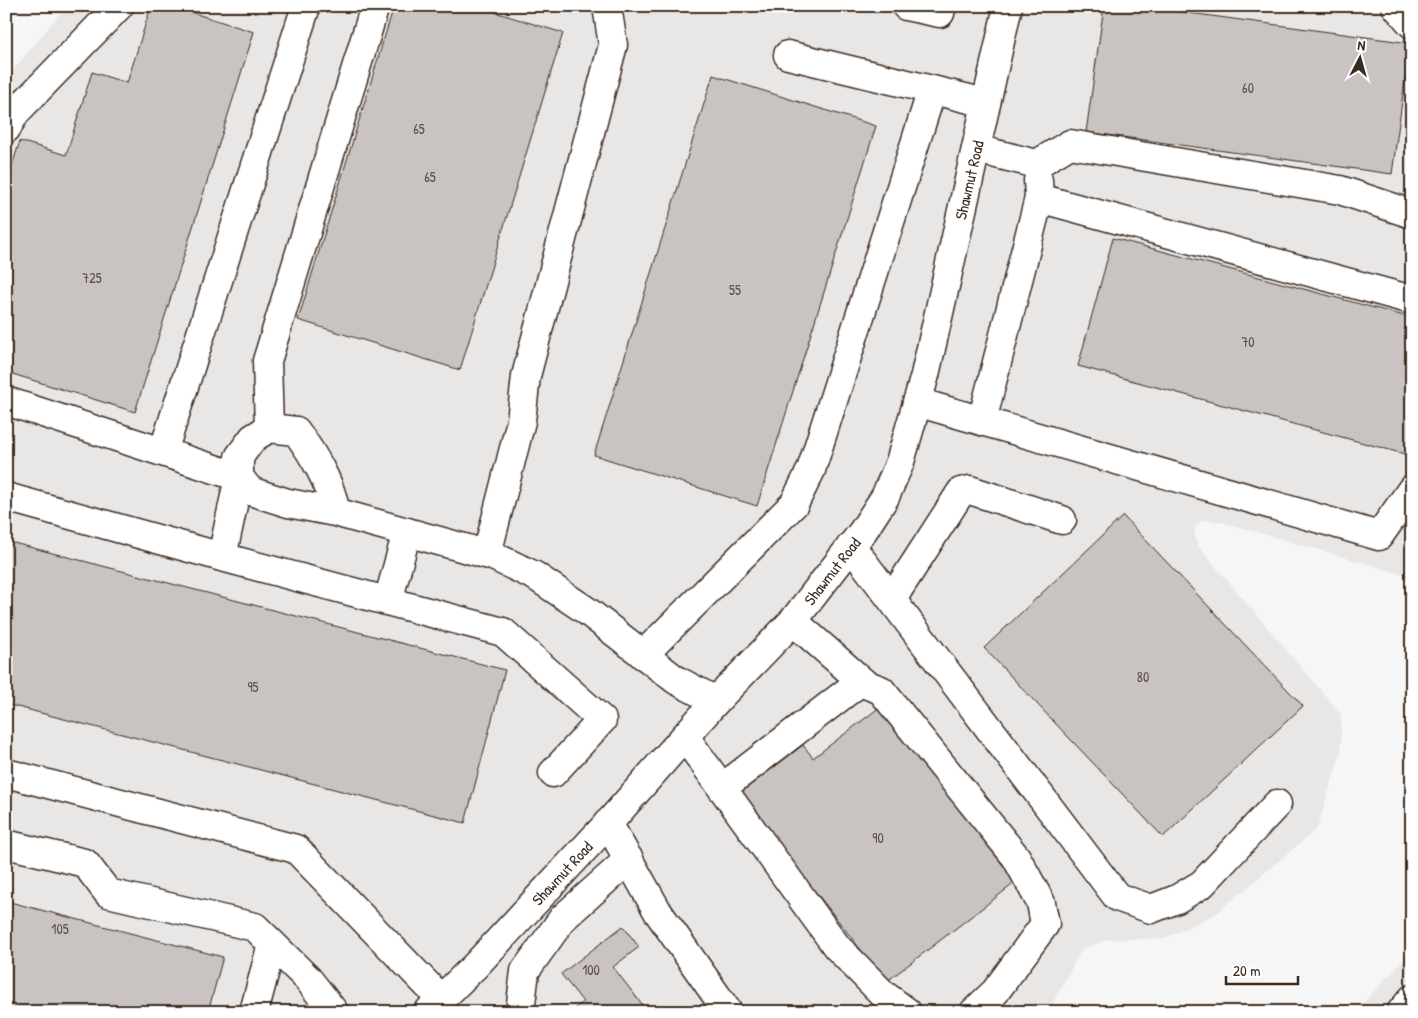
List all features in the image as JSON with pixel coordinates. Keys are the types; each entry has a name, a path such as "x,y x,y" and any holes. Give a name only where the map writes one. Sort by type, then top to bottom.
{"street":[{"path":"6,129 16,112 119,6"},
{"path":"162,452 306,6"},
{"path":"269,428 267,361 375,6"},
{"path":"488,554 521,422 526,376 614,45 607,6"},
{"path":"906,6 940,14 942,6"},
{"name":"Shawmut Road","path":"434,1006 476,965 608,823 716,701 794,620 863,531 889,488 900,462 925,375 1008,6"},
{"path":"1396,6 1412,24"},
{"path":"788,55 986,103"},
{"path":"643,655 794,504 798,497 810,470 932,90"},
{"path":"976,149 1036,164 1070,144 1340,190 1412,214"},
{"path":"982,421 1039,198 1036,164"},
{"path":"1039,198 1412,300"},
{"path":"6,401 239,477 250,491 288,503 335,512 488,554 535,576 587,610 676,680 716,701"},
{"path":"917,402 1379,536 1412,489"},
{"path":"222,557 239,477 239,457 252,438 269,428 296,431 312,452 335,506 335,512"},
{"path":"892,599 961,492 970,490 1062,520"},
{"path":"6,497 503,632 602,720 553,773"},
{"path":"388,601 407,532"},
{"path":"851,546 1117,897 1152,909 1177,899 1202,884 1277,804"},
{"path":"794,620 861,681 881,690 1016,857 1041,903 1045,924 995,992 974,1012"},
{"path":"722,788 861,681"},
{"path":"685,737 837,947 884,995 907,1012"},
{"path":"6,773 296,850 434,1006"},
{"path":"608,823 658,912 728,1012"},
{"path":"6,846 10,845 85,863 108,893 255,927 308,979 334,1012"},
{"path":"520,1012 525,971 563,918 629,859"},
{"path":"254,1012 272,944"},
{"path":"1401,1012 1412,999"}],"shaded area":[{"path":"66,6 1412,6 1412,577 1222,522 1202,520 1194,530 1198,546 1341,714 1341,752 1317,829 1217,913 1164,939 1110,939 1082,949 1048,1012 6,1012 6,79"},
{"path":"1412,950 1412,1012 1355,1012"}],"building":[{"path":"151,6 171,6 254,32 135,412 6,372 6,184 20,141 66,155 92,72 127,83"},
{"path":"394,6 475,6 563,33 460,370 298,320"},
{"path":"1104,6 1138,6 1410,43 1392,174 1086,132"},
{"path":"713,75 876,126 757,506 594,455"},
{"path":"1113,238 1412,318 1412,456 1078,366"},
{"path":"1123,516 1303,706 1163,837 984,648"},
{"path":"6,541 505,670 465,823 6,704"},
{"path":"880,707 1016,882 886,982 739,794 803,745 813,758"},
{"path":"6,901 223,957 208,1012 6,1012"},
{"path":"623,926 639,947 613,967 648,1012 570,1012 583,1002 561,974"}]}
